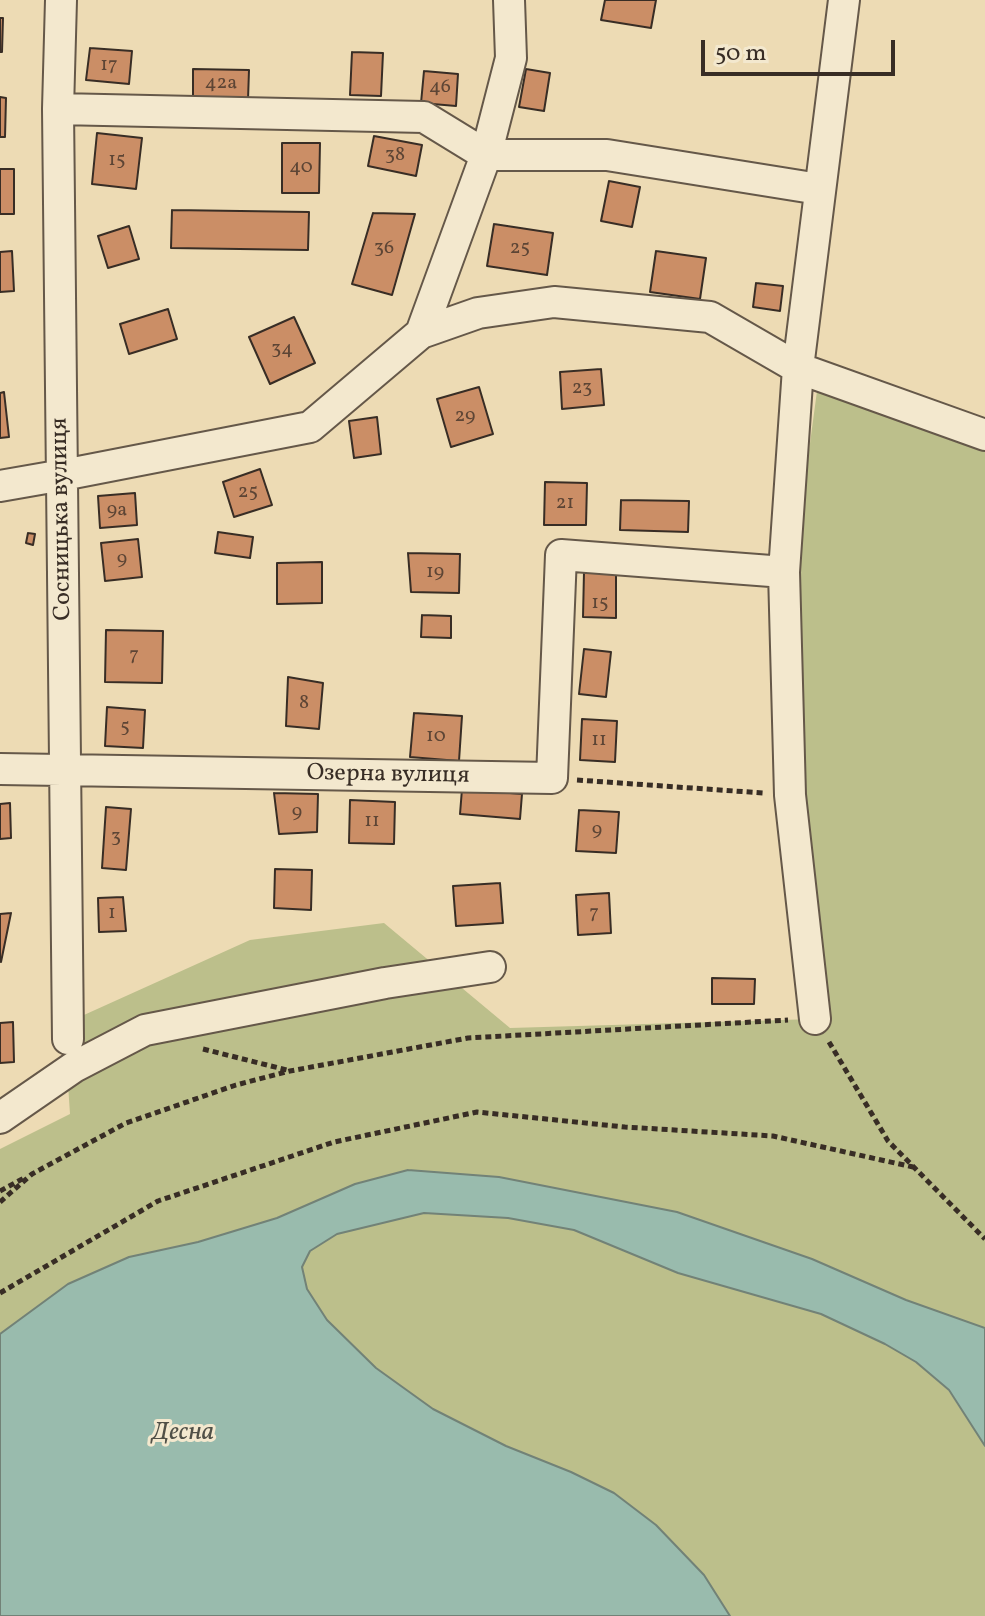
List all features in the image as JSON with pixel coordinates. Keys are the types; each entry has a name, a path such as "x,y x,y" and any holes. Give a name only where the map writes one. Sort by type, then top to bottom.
{"street":[{"name":"Сосницька вулиця","path":"61,0 58,109 71,1053"},
{"path":"421,333 486,155 511,58 509,0"},
{"path":"815,1019 790,795 784,572 798,368 844,0"},
{"path":"58,109 424,117 486,155 607,155 819,189"},
{"path":"0,486 310,427 421,333 478,313 554,302 710,317 798,368 985,435"},
{"path":"552,778 561,555 784,572"},
{"name":"Озерна вулиця","path":"0,769 552,778"},
{"path":"0,1118 71,1053 145,1030 385,983 490,967"}],"path":[{"path":"552,778 790,795"},
{"path":"0,1191 126,1123 236,1085 290,1071 468,1038 815,1019 888,1141 985,1239"},
{"path":"198,1048 290,1071"},
{"path":"0,1293 158,1201 334,1142 477,1112 625,1127 773,1136 914,1167"},
{"path":"0,1202 32,1174"}],"green space":[{"path":"817,391 985,444 985,1328 906,1300 812,1259 355,1184 277,1218 198,1242 129,1257 68,1284 0,1334 0,1149 70,1114 64,1024 250,940 384,923 510,1028 815,1019 793,570"},
{"path":"424,1213 509,1218 574,1230 678,1273 821,1314 916,1362 948,1390 985,1446 985,1616 730,1616 704,1575 614,1493 506,1446 433,1409 376,1368 327,1320 307,1289 302,1267 310,1251 337,1234"}],"water":[{"name":"Десна","path":"408,1170 499,1177 677,1212 812,1259 906,1300 985,1328 985,1446 949,1390 916,1362 821,1314 678,1273 574,1230 508,1218 424,1213 337,1234 310,1251 302,1267 307,1289 327,1320 376,1368 433,1409 506,1446 614,1493 656,1525 704,1575 730,1616 0,1616 0,1334 68,1284 129,1257 198,1242 277,1218 355,1184"}],"building":[{"path":"605,0 656,0 651,28 601,20"},
{"path":"0,18 3,18 2,52 0,52"},
{"path":"90,48 132,51 129,84 86,80"},
{"path":"352,52 383,53 381,96 350,95"},
{"path":"193,69 249,70 248,100 193,99"},
{"path":"526,69 550,73 544,111 519,107"},
{"path":"424,71 458,74 456,106 421,103"},
{"path":"0,97 6,98 5,137 0,137"},
{"path":"97,133 142,138 136,189 92,184"},
{"path":"374,136 422,145 416,176 368,166"},
{"path":"282,143 320,143 319,193 282,193"},
{"path":"0,169 14,169 14,214 0,214"},
{"path":"609,181 640,187 632,227 601,221"},
{"path":"172,210 309,212 308,250 171,248"},
{"path":"373,213 415,214 392,295 352,284"},
{"path":"494,224 553,233 547,275 487,266"},
{"path":"129,226 139,259 108,268 98,236"},
{"path":"12,251 14,291 0,292 0,252"},
{"path":"656,251 706,258 700,299 650,292"},
{"path":"756,283 783,286 780,311 753,307"},
{"path":"168,309 177,339 129,354 120,324"},
{"path":"294,317 315,363 270,384 249,337"},
{"path":"601,369 604,405 562,409 560,372"},
{"path":"479,387 493,434 451,447 437,399"},
{"path":"4,392 9,437 0,438 0,393"},
{"path":"377,417 381,454 354,458 349,421"},
{"path":"260,469 272,505 234,517 223,482"},
{"path":"545,482 587,483 586,525 544,525"},
{"path":"135,493 137,525 100,528 98,496"},
{"path":"621,500 689,501 688,532 620,530"},
{"path":"218,532 253,537 250,558 215,553"},
{"path":"28,533 35,534 33,545 26,543"},
{"path":"138,539 142,577 105,581 101,543"},
{"path":"408,553 460,554 459,593 411,592"},
{"path":"322,562 322,603 277,604 277,563"},
{"path":"584,572 616,572 616,618 583,617"},
{"path":"422,615 451,616 451,638 421,637"},
{"path":"106,630 163,631 162,683 105,682"},
{"path":"584,649 611,652 606,697 579,694"},
{"path":"288,677 323,683 319,729 286,726"},
{"path":"107,707 145,710 143,748 105,746"},
{"path":"414,713 462,716 459,761 410,757"},
{"path":"582,719 617,721 615,762 580,760"},
{"path":"462,789 522,794 520,819 460,814"},
{"path":"274,793 318,794 317,832 279,834"},
{"path":"350,800 395,802 394,844 349,843"},
{"path":"10,803 11,838 0,839 0,804"},
{"path":"106,807 131,809 126,870 102,868"},
{"path":"579,810 619,812 616,853 576,851"},
{"path":"275,869 312,870 311,910 274,908"},
{"path":"500,883 503,923 456,926 453,886"},
{"path":"609,893 611,933 578,935 576,895"},
{"path":"123,897 126,931 99,932 98,898"},
{"path":"11,913 1,962 0,914"},
{"path":"712,978 755,979 754,1004 712,1004"},
{"path":"13,1022 14,1062 0,1063 0,1023"}]}
